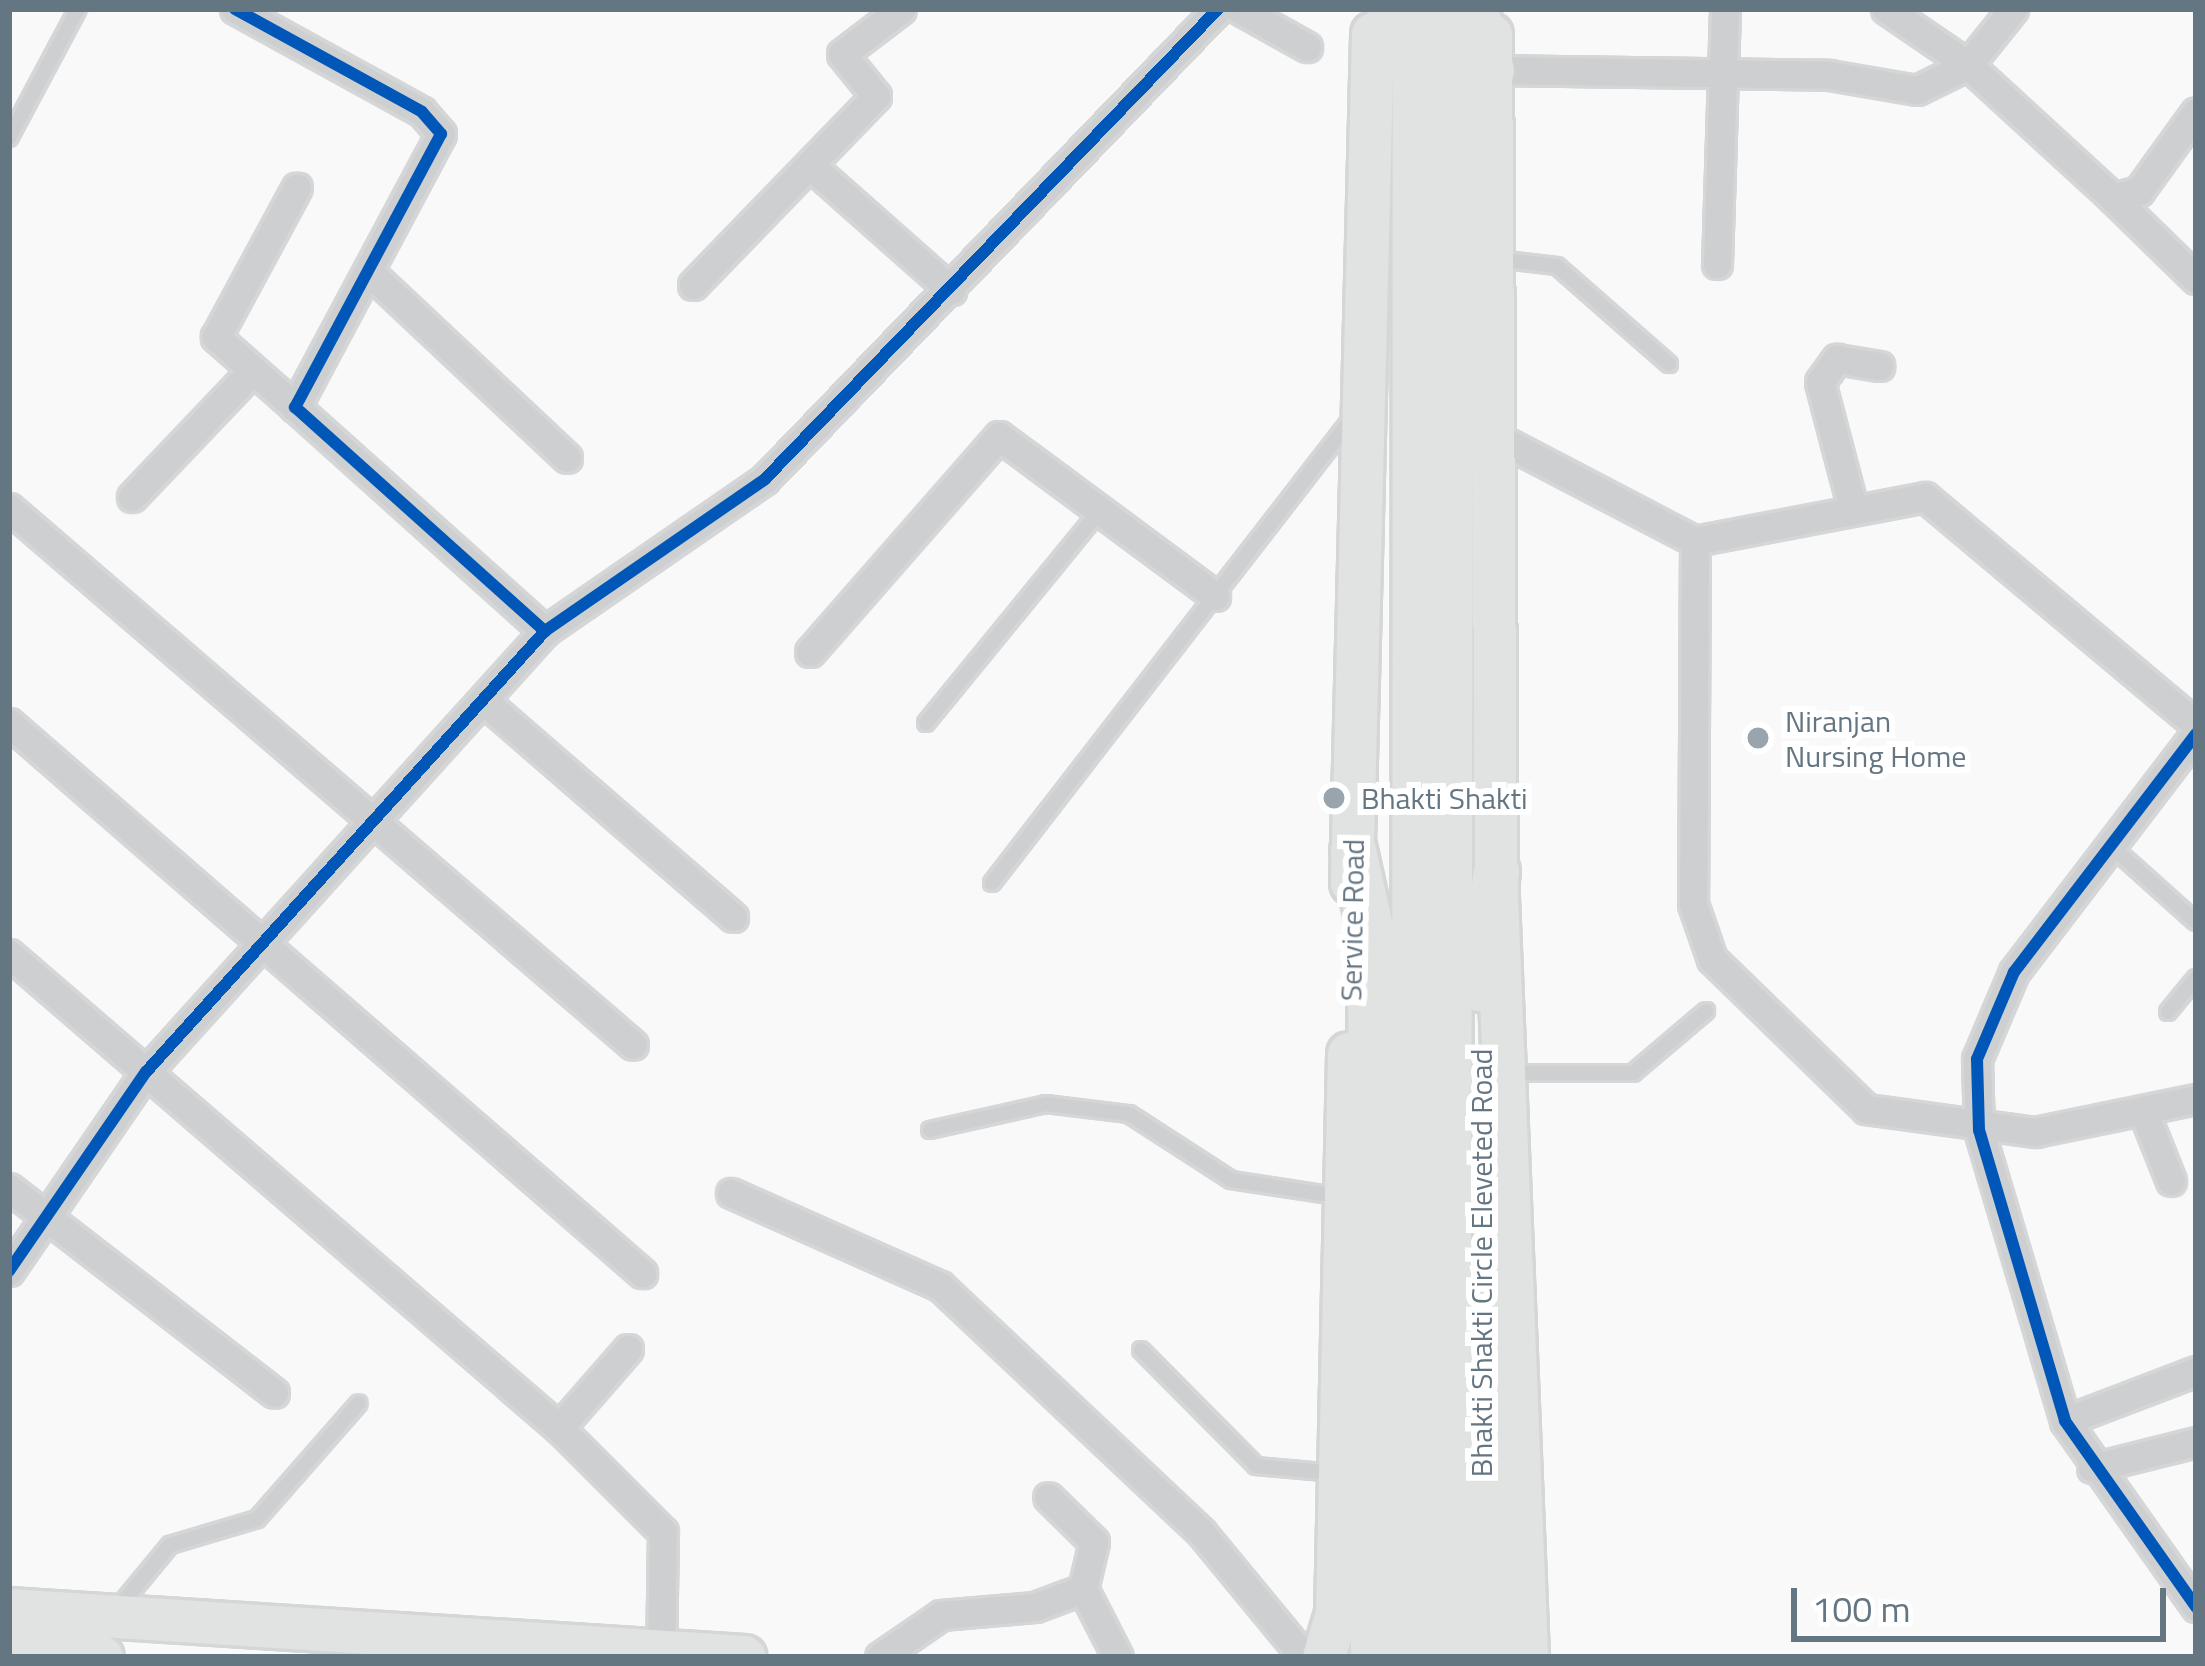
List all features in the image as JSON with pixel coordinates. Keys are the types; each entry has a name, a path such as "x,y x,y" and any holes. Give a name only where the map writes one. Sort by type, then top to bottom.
{"highway":[{"path":"1392,9 1432,74"},
{"path":"1415,9 1432,74 1447,1657"},
{"path":"1414,1657 1432,74 1451,9"},
{"path":"1432,74 1475,9"},
{"path":"1353,850 1370,927 1373,1657"},
{"name":"Bhakti Shakti Circle Eleveted Road","path":"1487,1657 1478,941 1496,872"}],"main road":[{"name":"Service Road","path":"1324,1657 1336,1614 1353,850 1372,394 1432,74 1373,9"},
{"path":"1490,9 1432,74 1492,259 1496,872 1512,1073 1527,1657"},
{"path":"9,1610 106,1637"},
{"path":"9,1651 106,1637 744,1657"}],"street":[{"path":"235,9 422,112 441,134 295,407"},
{"path":"693,285 877,96 842,54 901,9"},
{"path":"9,1271 146,1072 486,703 545,631 765,479 1217,9"},
{"path":"1239,9 1307,47"},
{"path":"1717,264 1725,9"},
{"path":"1886,9 1969,64 2196,279"},
{"path":"1432,74 1829,75 1902,91 1969,64 2013,9"},
{"path":"2113,198 2139,191 2196,112"},
{"path":"812,166 950,290"},
{"path":"297,187 216,337 249,374 295,407 545,631"},
{"path":"368,271 567,458"},
{"path":"1853,508 1820,382 1837,358 1879,366"},
{"path":"132,497 249,374"},
{"path":"1492,435 1695,541 1925,497 1955,512 2196,724"},
{"path":"811,652 999,436 1214,596"},
{"path":"9,508 633,1045"},
{"path":"1695,541 1699,934 1866,1109 1979,1130 2144,1113 2196,1099"},
{"path":"486,703 733,917"},
{"path":"9,723 642,1273"},
{"path":"2196,734 1989,1015 1979,1130 2065,1421 2092,1468 2196,1607"},
{"path":"9,954 559,1428 663,1532 661,1653"},
{"path":"2144,1113 2171,1181"},
{"path":"9,1188 44,1222 274,1393"},
{"path":"730,1192 940,1286 1201,1532 1304,1657"},
{"path":"559,1428 628,1349"},
{"path":"2065,1421 2196,1371"},
{"path":"2092,1468 2196,1442"},
{"path":"1048,1497 1094,1542 1083,1589 1118,1657"},
{"path":"880,1657 941,1615 1035,1607 1083,1589"}],"lane":[{"path":"9,138 78,9"},
{"path":"1492,259 1556,266 1669,364"},
{"path":"992,883 1372,394"},
{"path":"926,724 1102,509"},
{"path":"2110,846 2196,922"},
{"path":"2168,1012 2196,978"},
{"path":"1512,1073 1633,1073 1706,1012"},
{"path":"930,1130 1046,1104 1129,1114 1231,1180 1347,1198"},
{"path":"1141,1350 1256,1466 1336,1473"},
{"path":"106,1637 170,1545 257,1519 359,1403"}],"cycle path":[{"path":"235,9 422,112 441,134 295,407 545,631"},
{"path":"9,1271 146,1072 545,631 765,479 1218,9"},
{"path":"2196,734 2014,972 1977,1059 1979,1130 2065,1421 2196,1607"}],"place":[{"name":"Niranjan Nursing Home","path":"1758,738"},
{"name":"Bhakti Shakti","path":"1334,798"}]}
